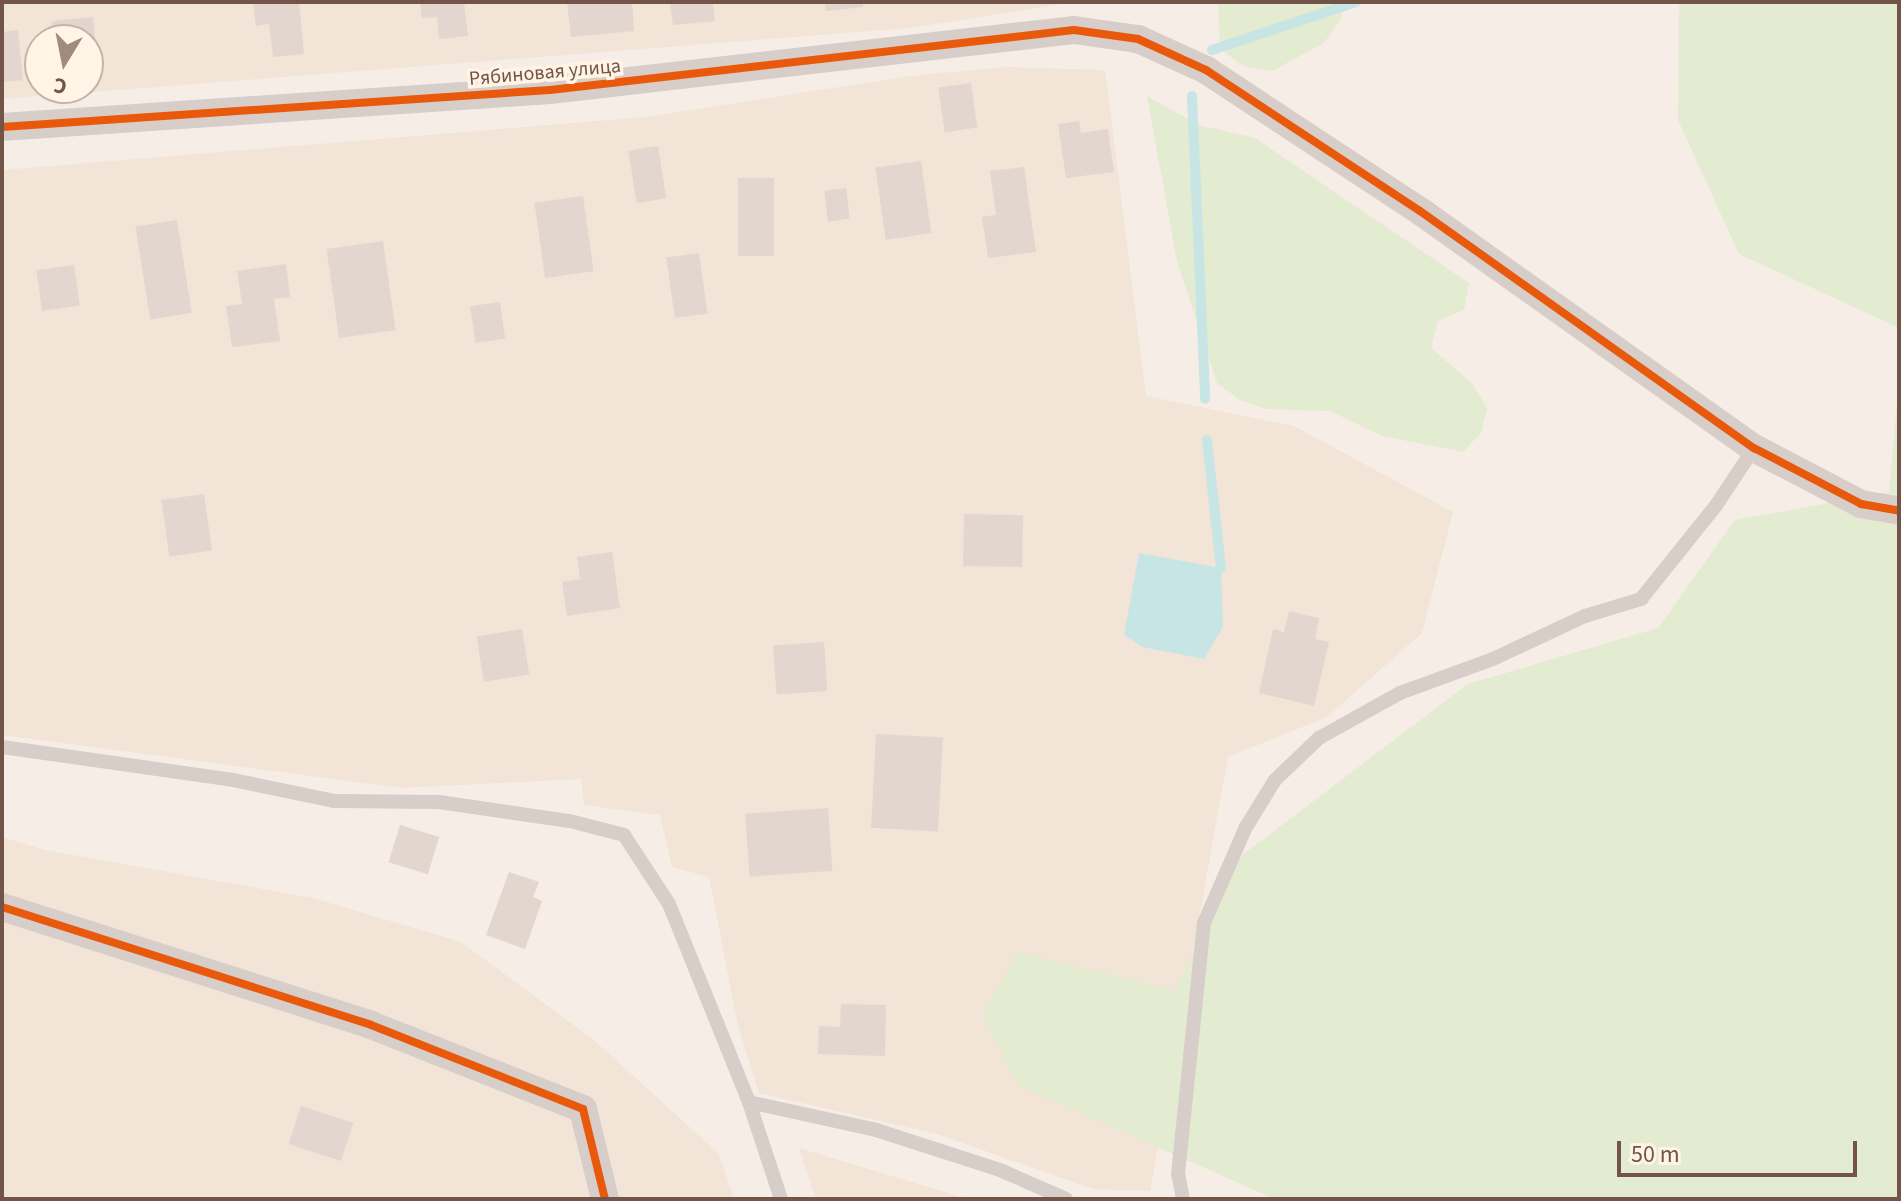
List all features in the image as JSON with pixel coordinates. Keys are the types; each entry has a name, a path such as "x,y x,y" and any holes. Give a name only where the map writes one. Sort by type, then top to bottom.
{"street":[{"name":"Рябиновая улица","path":"2,127 550,90 1090,30 1138,39 1206,70 1420,211 1754,448 1861,504 1899,511"},
{"path":"2,907 371,1025 583,1109 605,1199"}],"lane":[{"path":"1183,1199 1178,1174 1204,923 1246,827 1275,780 1319,738 1400,693 1493,659 1585,616 1641,599 1717,504 1754,448"},
{"path":"2,747 233,780 334,801 454,804 570,821 624,835 669,904 749,1102 781,1199"},
{"path":"749,1102 876,1130 1000,1170 1066,1199"}],"shaded area":[{"path":"2,2 1074,2 910,28 104,91 104,24 24,24 24,97 2,99"},
{"path":"1006,67 1105,70 1146,396 1294,426 1453,512 1422,633 1327,717 1228,757 1150,1191 1093,1189 937,1134 759,1093 738,1026 709,877 672,867 660,815 584,805 581,779 402,788 2,735 2,170 646,117 911,76"},
{"path":"2,837 45,850 313,898 461,942 594,1040 719,1154 734,1199 2,1199"},
{"path":"799,1148 968,1199 816,1199"}],"green space":[{"path":"1218,2 1344,2 1341,19 1324,43 1272,71 1243,66 1220,49"},
{"path":"1679,2 1899,2 1899,328 1739,254 1678,120"},
{"path":"1147,96 1199,125 1255,138 1469,283 1464,310 1438,321 1431,348 1472,383 1487,408 1481,433 1463,452 1382,436 1330,411 1266,409 1240,400 1217,383 1177,261"},
{"path":"1899,382 1899,1199 1275,1199 1017,1085 983,1014 1017,952 1175,990 1237,859 1468,684 1658,628 1735,520 1889,492"}],"water":[{"path":"1139,553 1221,568 1223,627 1204,659 1142,647 1124,635"}],"building":[{"path":"253,2 299,2 304,54 273,57 269,24 256,26"},
{"path":"420,2 464,2 468,36 439,39 437,17 422,18"},
{"path":"567,2 632,2 634,31 571,37"},
{"path":"670,2 713,2 715,21 673,25"},
{"path":"825,2 863,2 863,7 826,11"},
{"path":"93,17 94,24 52,24 52,21"},
{"path":"18,30 23,80 2,82 2,32"},
{"path":"971,83 977,128 945,132 938,88"},
{"path":"1079,121 1081,133 1108,129 1114,172 1066,178 1058,124"},
{"path":"658,146 666,198 637,203 628,151"},
{"path":"921,161 931,233 886,240 875,167"},
{"path":"1024,167 1036,252 988,258 982,217 996,215 990,171"},
{"path":"738,178 774,178 774,256 738,256"},
{"path":"846,188 850,219 828,221 824,191"},
{"path":"583,196 594,271 545,278 534,203"},
{"path":"177,220 192,313 150,319 136,227"},
{"path":"383,241 396,330 339,338 327,249"},
{"path":"699,253 707,313 675,318 666,258"},
{"path":"286,264 290,297 274,299 280,341 232,347 226,306 242,304 237,271"},
{"path":"74,265 80,306 42,311 36,270"},
{"path":"500,302 505,339 475,343 470,306"},
{"path":"204,494 212,550 169,556 161,500"},
{"path":"964,514 1023,515 1022,567 963,566"},
{"path":"612,552 620,608 567,616 562,582 580,579 577,557"},
{"path":"1289,611 1319,618 1315,639 1329,642 1314,706 1259,693 1273,629 1284,632"},
{"path":"522,629 529,674 484,682 477,636"},
{"path":"824,642 827,691 777,694 773,646"},
{"path":"876,734 943,738 938,831 871,828"},
{"path":"828,808 832,871 750,877 745,814"},
{"path":"400,825 439,837 428,874 389,862"},
{"path":"509,872 539,882 533,897 542,901 525,949 486,935"},
{"path":"841,1004 886,1005 885,1056 818,1054 819,1026 840,1027"},
{"path":"301,1106 353,1123 341,1161 289,1144"}],"waterway":[{"path":"1212,50 1356,2"},
{"path":"1192,96 1205,399"},
{"path":"1207,440 1221,568"}],"cycle path":[{"path":"2,127 550,90 1074,30 1138,39 1206,70 1420,211 1754,448 1861,504 1899,511"},
{"path":"2,907 371,1025 583,1109 605,1199"}]}
